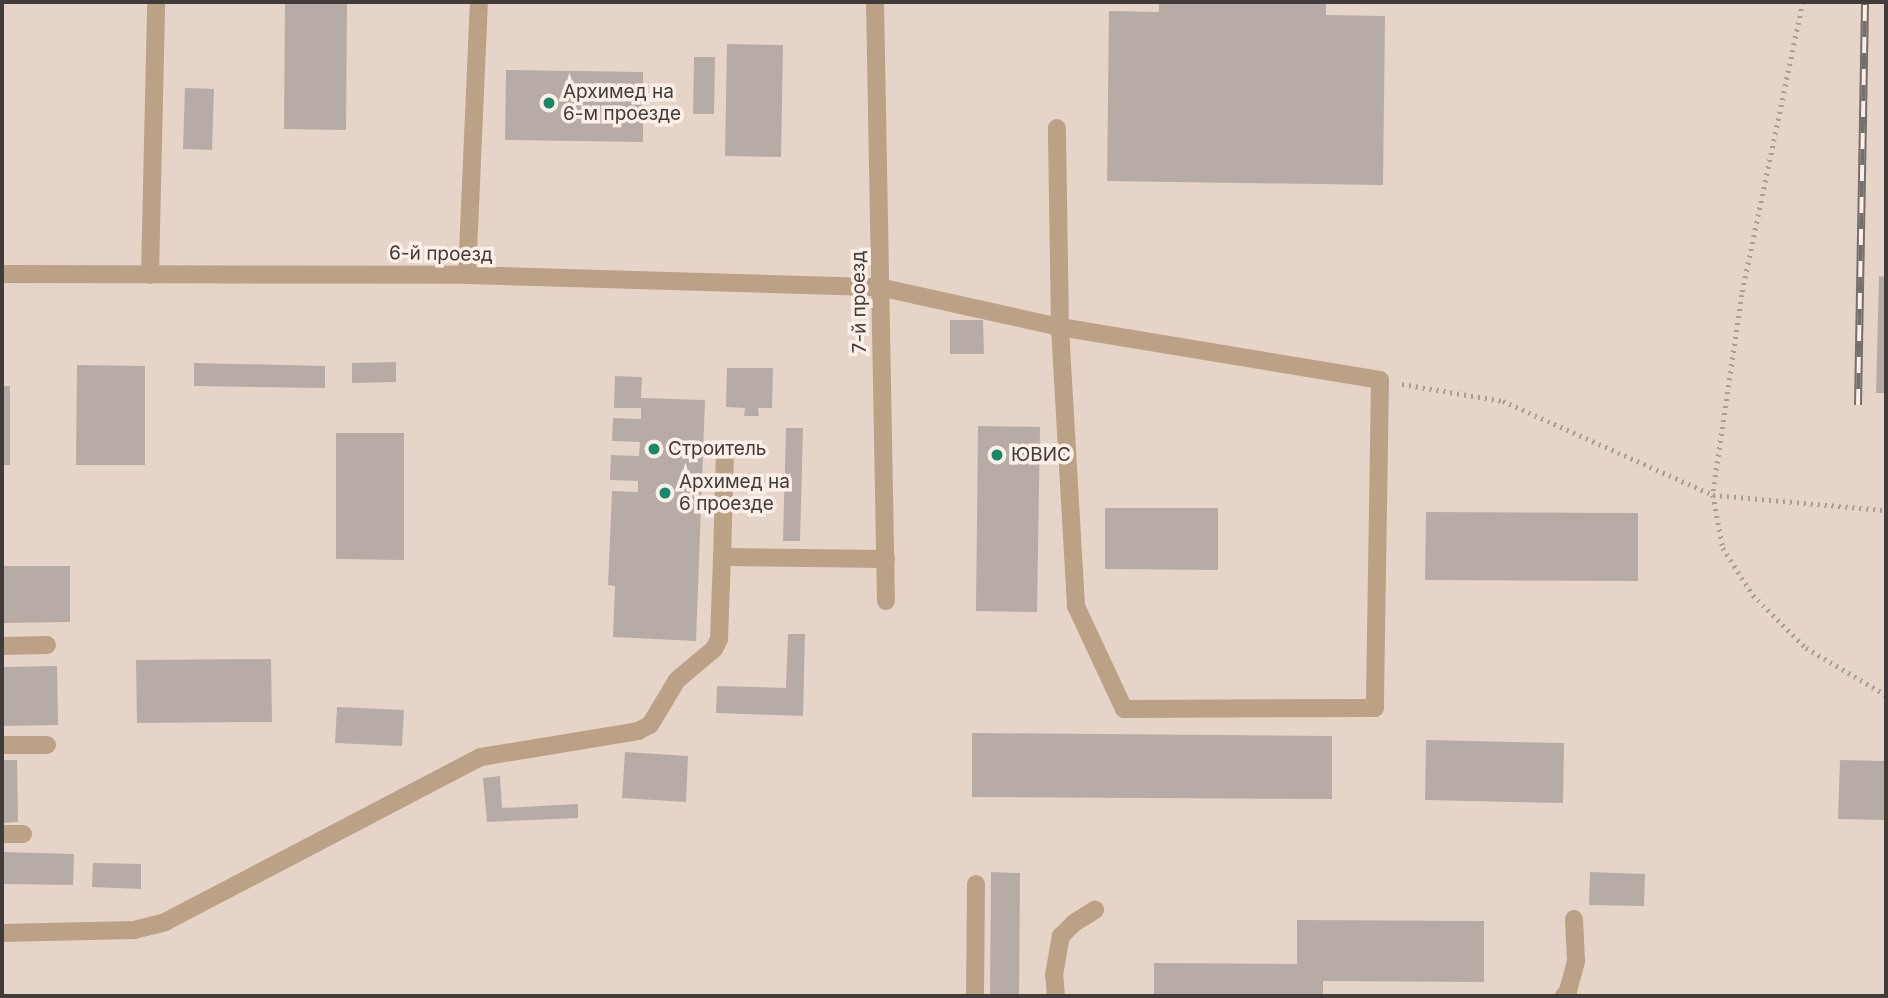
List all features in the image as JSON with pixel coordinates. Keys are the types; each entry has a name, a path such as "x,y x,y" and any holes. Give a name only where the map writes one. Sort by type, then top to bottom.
{"street":[{"path":"150,275 156,2"},
{"path":"467,275 479,2"},
{"name":"7-й проезд","path":"875,2 886,601"},
{"path":"1057,128 1060,327 1076,606 1124,709 1375,708 1380,380"},
{"name":"6-й проезд","path":"2,274 467,275 879,287 1060,327 1380,380"},
{"path":"2,933 134,930 165,922 481,757 638,731 650,724 677,681 714,649 719,639 725,450"},
{"path":"722,557 886,559"},
{"path":"2,646 47,645"},
{"path":"2,745 47,745"},
{"path":"2,834 23,834"},
{"path":"975,996 976,884"},
{"path":"1056,996 1054,975 1061,936 1074,923 1095,910"},
{"path":"1564,996 1568,991 1576,961 1574,919"}],"path":[{"path":"1803,2 1742,295 1713,495 1723,548 1754,595 1806,648 1886,695"},
{"path":"1380,380 1503,401 1713,495 1886,510"}],"shaded area":[{"path":"2,2 1886,2 1886,996 2,996"}],"building":[{"path":"285,2 347,2 346,130 284,129"},
{"path":"1159,2 1326,2 1326,15 1385,16 1383,185 1107,181 1109,11 1159,12"},
{"path":"727,44 783,45 781,157 725,156"},
{"path":"694,57 715,57 714,114 693,114"},
{"path":"506,70 643,72 643,142 505,140"},
{"path":"185,88 214,89 212,150 183,149"},
{"path":"1879,276 1886,277 1886,393 1876,393"},
{"path":"950,320 983,320 984,354 950,354"},
{"path":"396,362 396,382 352,383 352,363"},
{"path":"194,363 325,366 325,388 194,386"},
{"path":"77,365 145,366 145,465 76,465"},
{"path":"727,368 773,368 772,408 758,408 759,416 744,416 745,408 726,407"},
{"path":"615,376 642,377 641,398 705,400 696,641 613,637 615,586 608,585 612,491 638,492 638,481 610,480 611,455 639,456 640,442 612,441 613,418 641,419 641,408 614,408"},
{"path":"2,386 10,386 10,465 2,465"},
{"path":"978,426 1040,427 1037,612 976,611"},
{"path":"786,428 803,428 800,541 783,541"},
{"path":"336,433 404,433 404,560 336,559"},
{"path":"1105,508 1218,508 1218,570 1105,569"},
{"path":"1426,512 1638,513 1638,581 1425,580"},
{"path":"2,566 70,566 70,622 2,623"},
{"path":"788,634 805,634 803,716 716,713 717,686 786,688"},
{"path":"271,659 272,722 137,723 136,660"},
{"path":"57,666 58,725 2,726 2,667"},
{"path":"337,707 404,710 402,746 335,743"},
{"path":"972,733 1332,736 1332,799 972,797"},
{"path":"1426,740 1564,743 1563,803 1425,800"},
{"path":"625,752 688,756 686,802 622,798"},
{"path":"2,760 17,760 18,822 2,823"},
{"path":"1840,760 1886,761 1886,820 1838,819"},
{"path":"500,776 502,808 578,804 578,818 487,822 483,778"},
{"path":"2,852 74,854 73,885 2,884"},
{"path":"93,863 141,864 141,889 92,887"},
{"path":"991,872 1020,873 1019,996 990,996"},
{"path":"1590,872 1645,874 1644,906 1589,905"},
{"path":"1297,920 1484,921 1484,982 1323,981 1323,996 1154,996 1154,963 1297,964"}],"railway":[{"path":"1858,405 1865,2"}],"place":[{"name":"Архимед на 6-м проезде","path":"549,103"},
{"name":"Строитель","path":"654,449"},
{"name":"ЮВИС","path":"997,455"},
{"name":"Архимед на 6 проезде","path":"665,493"}]}
